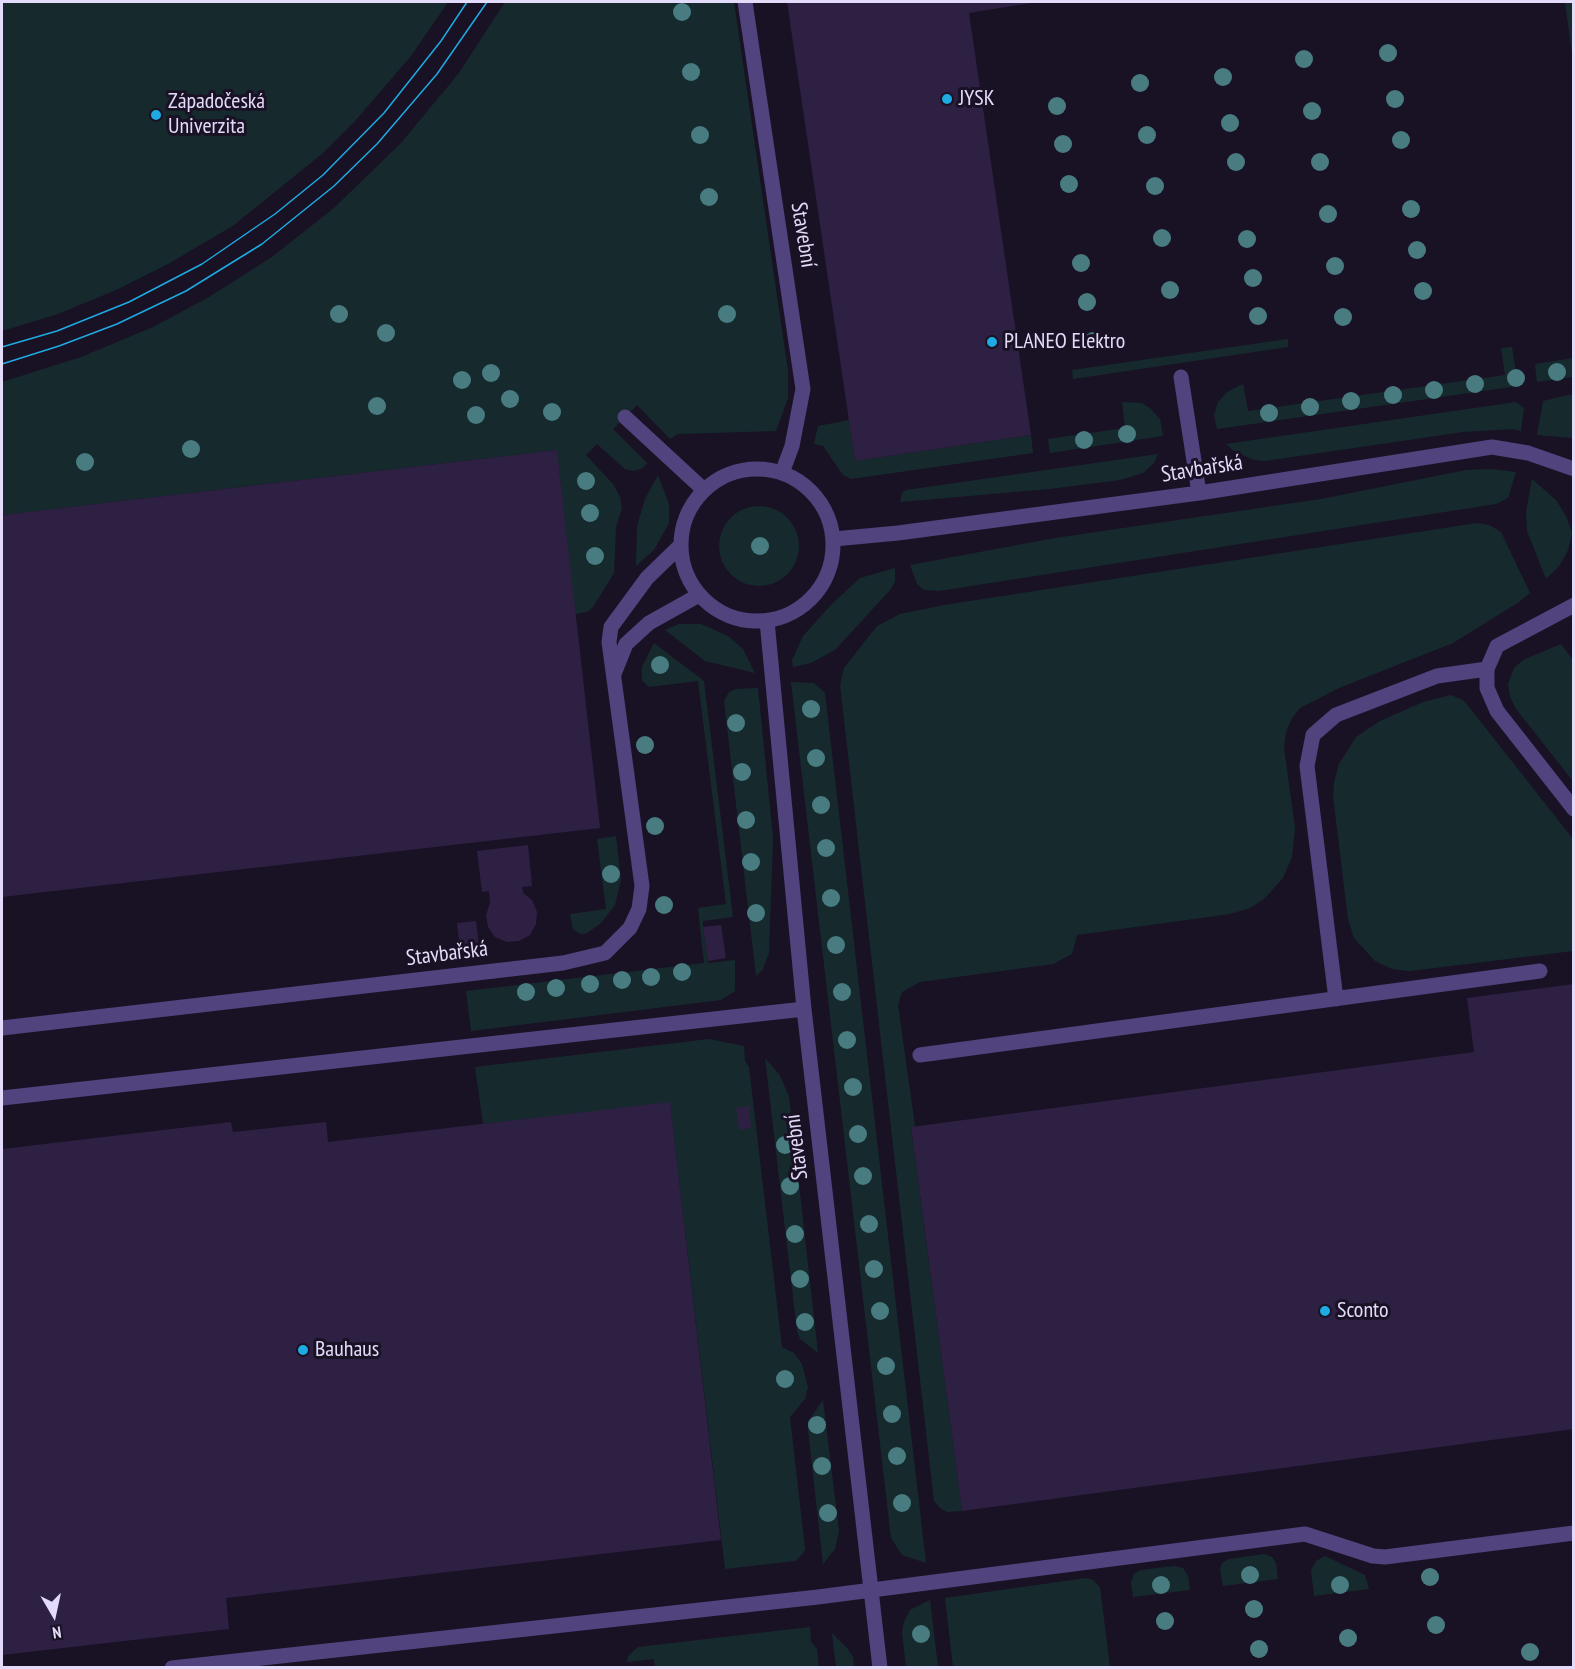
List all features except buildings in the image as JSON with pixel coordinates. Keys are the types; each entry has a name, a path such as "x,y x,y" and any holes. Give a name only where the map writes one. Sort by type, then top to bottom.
{"street":[{"name":"Stavební","path":"745,2 803,389 792,446 782,473"},
{"path":"1181,377 1199,493"},
{"path":"625,417 704,490"},
{"name":"Stavbařská","path":"834,538 898,533 1199,493 1492,447 1528,453 1574,469"},
{"path":"754,469 782,473 807,487 818,498 831,524 834,538 829,572 817,593 798,610 767,621 744,620 723,614 699,595 686,572 681,545 687,515 704,490 715,482 740,471 754,469"},
{"name":"Stavbařská","path":"2,1028 563,963 604,953 630,928 639,909 642,886 609,642 611,627 647,578 681,545"},
{"name":"Stavbařská","path":"614,674 626,644 649,623 699,595"},
{"path":"1574,605 1497,646 1487,669 1487,688 1497,711 1574,809"},
{"name":"Stavební","path":"767,621 804,1009 880,1668"},
{"path":"1336,999 1307,766 1313,735 1336,715 1437,676 1487,669"},
{"path":"920,1055 1540,971"},
{"path":"2,1098 804,1009"},
{"path":"172,1668 871,1590 1288,1536 1317,1536 1373,1557 1385,1557 1574,1533"}],"green space":[{"name":"Západočeská Univerzita","path":"2,2 448,2 411,56 355,121 323,153 234,225 170,263 116,290 58,314 2,331"},
{"path":"505,2 734,2 788,371 788,398 776,431 678,434 670,439 637,405 613,429 647,463 643,468 634,471 625,469 597,444 586,455 613,484 620,497 622,508 616,527 614,573 593,607 587,612 575,614 557,450 2,515 2,382 81,357 153,327 209,297 272,257 334,208 401,143 459,73"},
{"path":"1565,2 1573,2 1573,61"},
{"path":"1288,339 1288,347 1073,379 1072,370"},
{"path":"1512,347 1518,386 1217,429 1214,415 1218,402 1227,392 1243,384 1248,411 1505,375 1501,348"},
{"path":"1573,358 1573,377 1537,382 1535,364"},
{"path":"1573,394 1573,438 1537,435 1543,401"},
{"path":"1122,402 1142,403 1151,409 1160,419 1163,436 1050,453 1048,439 1125,428"},
{"path":"1516,402 1524,408 1521,431 1512,429 1463,432 1265,461 1254,460 1234,451 1226,444"},
{"path":"849,420 855,461 1031,435 1033,453 851,479 843,475 823,446 814,444 818,426"},
{"path":"1158,454 1154,463 1143,473 1120,480 1049,489 900,502 902,493 906,490"},
{"path":"1491,469 1516,472 1508,498 1496,504 939,591 924,590 917,584 910,565 1055,538 1321,499 1466,470"},
{"path":"658,475 669,504 669,523 654,550 636,566 637,526 645,499"},
{"path":"1532,479 1556,500 1566,516 1572,533 1568,550 1560,565 1546,579 1527,531 1526,512"},
{"path":"751,506 767,506 788,517 799,538 799,554 788,575 767,586 751,586 737,580 725,568 719,554 719,538 725,524 737,512"},
{"path":"1477,523 1489,525 1501,532 1530,593 1453,643 1339,688 1300,708 1292,718 1286,732 1284,748 1295,828 1292,857 1283,878 1264,899 1250,908 1230,914 1077,935 1072,954 1053,964 920,982 902,992 898,1005 915,1126 911,1128 962,1511 947,1512 934,1501 840,685 844,668 877,626 900,614 944,605"},
{"path":"895,568 895,581 891,589 835,650 811,663 793,667 792,660 803,636 832,604 860,578"},
{"path":"679,624 701,624 728,636 743,649 755,673 705,661 665,630"},
{"path":"654,643 704,681 733,917 703,921 703,927 708,963 735,960 735,991 721,1000 471,1031 466,991 704,963 698,908 726,904 698,681 649,687 642,680 642,667"},
{"path":"1561,644 1573,660 1573,781 1516,709 1510,697 1508,684 1514,668 1523,660"},
{"path":"791,682 814,683 825,693 926,1563 902,1555 891,1538"},
{"path":"758,688 773,837 769,953 763,969 756,976 724,701 729,692 736,689"},
{"path":"1451,695 1463,700 1573,839 1573,951 1410,971 1392,969 1375,961 1354,938 1348,919 1333,796 1339,764 1356,737 1380,721 1423,702"},
{"path":"616,836 621,880 615,905 601,923 587,933 580,934 573,929 570,914 606,909 597,839"},
{"path":"709,1039 744,1046 745,1061 749,1067 782,1347 794,1353 802,1364 808,1387 805,1399 790,1417 805,1549 803,1554 795,1561 725,1569 670,1103 483,1124 475,1067"},
{"path":"765,1058 779,1074 789,1096 818,1353 800,1339 797,1331"},
{"path":"823,1400 839,1531 835,1549 823,1564 808,1421"},
{"path":"1264,1554 1272,1557 1276,1563 1278,1579 1223,1586 1220,1569 1222,1563 1229,1559"},
{"path":"1325,1556 1365,1575 1369,1589 1314,1596 1311,1570 1316,1561"},
{"path":"1175,1566 1183,1568 1188,1576 1190,1590 1133,1597 1131,1582 1134,1574 1140,1570"},
{"path":"1086,1578 1093,1580 1100,1587 1110,1667 953,1667 945,1598"},
{"path":"930,1600 938,1667 906,1667 902,1632 904,1622 910,1610"},
{"path":"810,1627 811,1642 817,1649 819,1667 655,1668 654,1659 627,1662 628,1656 638,1647"},
{"path":"832,1633 853,1657 854,1667 836,1667"}],"tram line":[{"path":"2,347 57,331 129,302 202,264 275,214 323,175 384,113 441,41 467,2"},
{"path":"2,364 117,324 186,291 262,244 334,186 377,144 437,74 487,2"}],"place":[{"name":"JYSK","path":"947,99"},
{"name":"Západočeská Univerzita","path":"156,115"},
{"name":"PLANEO Elektro","path":"992,342"},
{"name":"Sconto","path":"1325,1311"},
{"name":"Bauhaus","path":"303,1350"}]}
